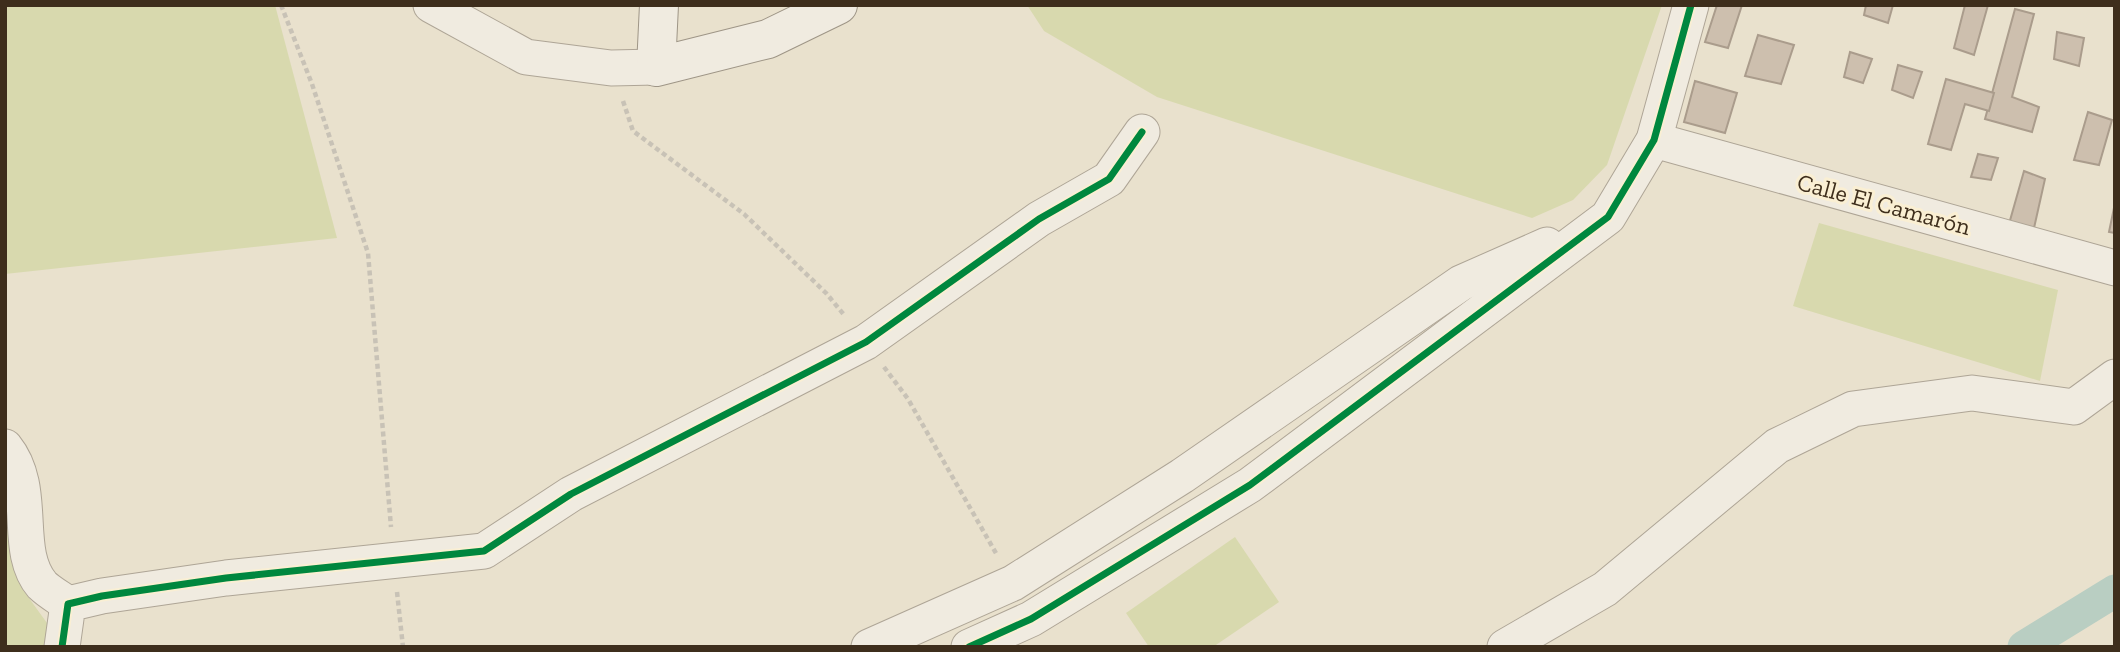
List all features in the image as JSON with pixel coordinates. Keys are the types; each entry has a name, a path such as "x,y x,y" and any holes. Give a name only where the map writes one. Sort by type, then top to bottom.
{"street":[{"path":"431,5 526,57 611,68 656,67 768,39 838,5"},
{"path":"656,67 659,5"},
{"path":"969,647 1031,620 1250,485 1604,220 1654,140 1691,5"},
{"path":"68,604 102,596 226,578 484,551 571,494 866,342 1039,219 1109,178 1142,132"},
{"name":"Calle El Camarón","path":"1654,140 2115,268"},
{"path":"869,647 1013,583 1182,476 1461,283 1604,220"},
{"path":"1505,647 1605,589 1777,446 1853,409 1972,393 2074,407 2115,377"},
{"path":"5,447 17,461 24,494 29,556 42,584 68,604"},
{"path":"62,647 68,604"}],"path":[{"path":"281,5 312,83 368,253 403,647"},
{"path":"611,68 633,131 744,214 826,293 866,342 908,399 1013,583"}],"green space":[{"path":"5,5 275,5 337,238 5,274"},
{"path":"1027,5 1662,5 1607,165 1573,200 1532,218 1157,97 1044,31"},
{"path":"1819,223 2058,290 2040,381 1793,306"},
{"path":"5,495 26,594 47,623 47,647 5,647"},
{"path":"1235,537 1279,602 1213,647 1149,647 1126,613"}],"building":[{"path":"1717,5 1742,5 1728,48 1705,42"},
{"path":"1866,5 1893,5 1888,23 1864,15"},
{"path":"1965,5 1988,5 1974,55 1954,48"},
{"path":"2015,9 2034,14 2012,97 2039,107 2032,132 1985,119"},
{"path":"2057,32 2084,38 2079,66 2054,59"},
{"path":"1758,35 1794,45 1781,84 1745,76"},
{"path":"1850,52 1872,59 1863,83 1844,77"},
{"path":"1898,65 1922,72 1913,98 1892,90"},
{"path":"1946,79 1994,93 1989,111 1965,104 1951,150 1928,144"},
{"path":"1695,81 1737,93 1725,133 1684,122"},
{"path":"2088,112 2112,120 2099,165 2074,160"},
{"path":"1978,154 1998,158 1991,180 1971,177"},
{"path":"2024,171 2045,179 2034,228 2009,224"},
{"path":"2115,203 2115,233 2109,232"}],"waterway":[{"path":"2024,647 2115,591"}],"cycle path":[{"path":"969,647 1031,619 1250,485 1608,217 1654,140 1691,5"},
{"path":"62,647 68,604 102,596 226,578 484,551 571,494 866,342 1039,219 1109,179 1142,132"}]}
